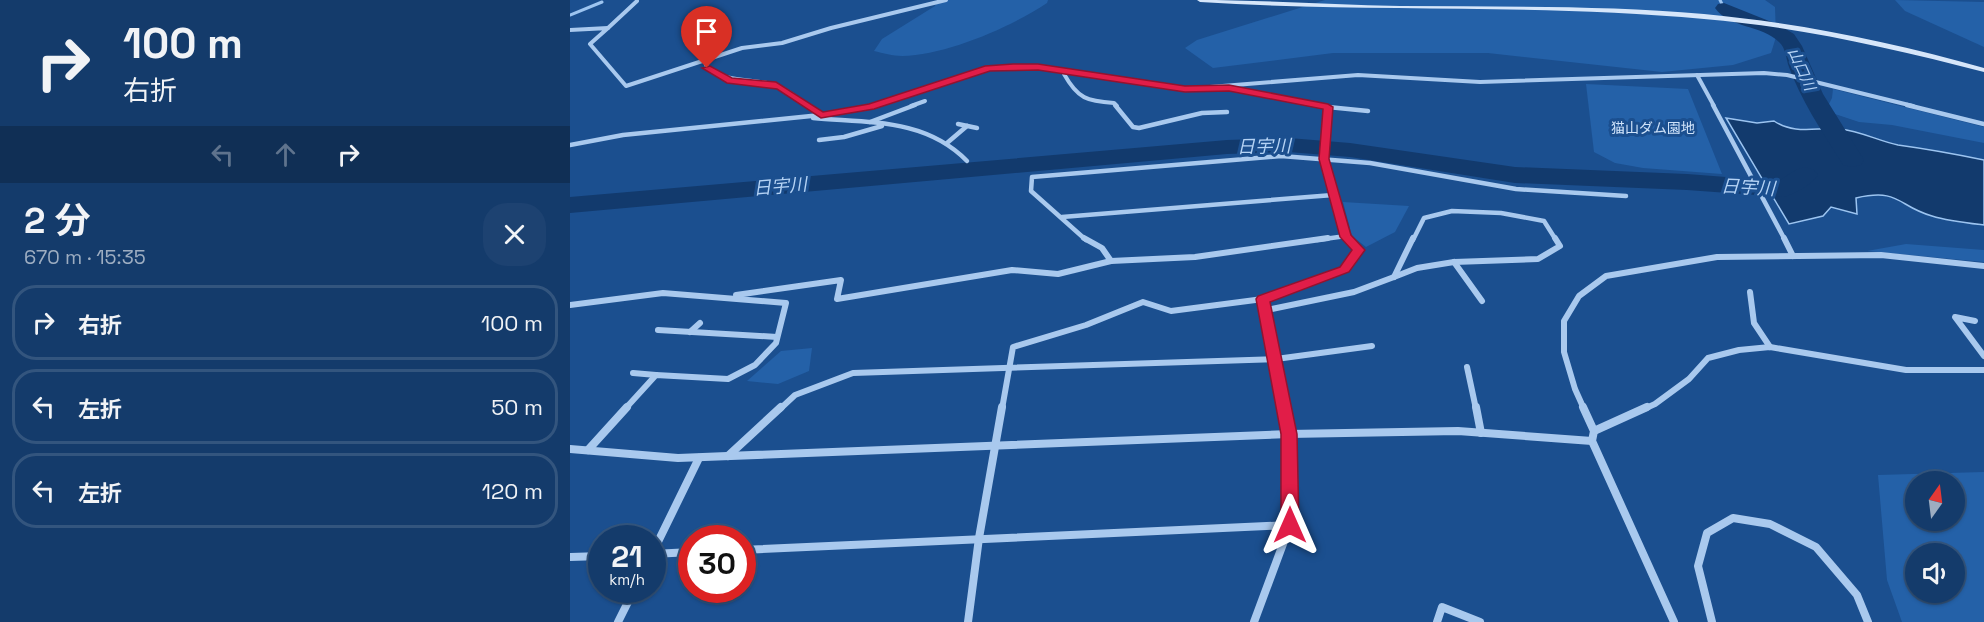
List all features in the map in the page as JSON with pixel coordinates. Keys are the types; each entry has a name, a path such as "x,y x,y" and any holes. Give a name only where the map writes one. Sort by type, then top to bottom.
{"street":[{"path":"637,1 591,44 626,86 742,48 782,43 831,28 946,0"},
{"path":"1200,0 1322,8 1608,10 1701,16 1857,38 1984,70"},
{"path":"570,30 608,28"},
{"path":"705,61 707,68 730,81 772,84 780,87 821,115"},
{"path":"570,145 655,131 821,115 870,107 988,68 1038,67 1185,89 1229,88 1358,75 1480,82 1747,72 1787,75 1984,124"},
{"path":"1066,71 1064,74 1067,80 1080,96 1091,102 1114,103 1133,127 1139,128 1202,113 1227,112"},
{"path":"1697,75 1793,256"},
{"path":"1229,88 1328,107 1368,111"},
{"path":"866,124 925,101"},
{"path":"968,622 979,538 1013,347 1086,325 1143,302 1171,311 1263,299 1345,270 1359,250 1346,237 1324,159 1328,107"},
{"path":"797,116 883,125 925,133 947,143 968,160"},
{"path":"958,124 977,128"},
{"path":"819,140 844,137 883,125"},
{"path":"947,143 968,126"},
{"path":"1112,261 1102,248 1086,240 1031,191 1032,177 1281,156 1414,170 1516,189 1626,196"},
{"path":"1062,217 1333,195"},
{"path":"1267,310 1354,292 1393,278 1417,268 1454,262 1538,259 1551,249 1560,246 1544,221 1501,213 1452,211 1424,218 1393,278"},
{"path":"723,297 841,280 837,299 1012,270 1058,274 1112,261 1195,257 1346,237"},
{"path":"1674,622 1593,436 1564,352 1564,321 1579,296 1606,276 1717,257 1881,255 1984,266"},
{"path":"1454,262 1482,301"},
{"path":"1750,292 1754,323 1770,347"},
{"path":"570,305 663,293 786,303 776,343 755,365 728,379 633,373"},
{"path":"1254,622 1290,525 1289,434 1267,310 1263,299"},
{"path":"1975,321 1955,317 1984,356"},
{"path":"690,332 700,323"},
{"path":"658,330 777,337"},
{"path":"728,456 795,395 853,374 1276,359 1372,346"},
{"path":"570,449 699,458 1289,434 1458,431 1529,438 1593,436 1655,404 1689,379 1708,358 1739,350 1770,347 1906,370 1984,370"},
{"path":"1467,367 1481,433"},
{"path":"588,450 656,375"},
{"path":"666,527 699,458"},
{"path":"1712,622 1698,566 1707,533 1733,518 1770,524 1816,547 1857,595 1868,622"},
{"path":"756,549 1290,525"},
{"path":"570,557 588,556"},
{"path":"618,622 628,603"},
{"path":"1437,622 1442,607 1480,622"}],"green space":[{"path":"937,0 1048,0 1032,12 997,30 939,51 902,56 874,51 882,39 935,6"},
{"path":"1325,0 1765,0 1775,7 1776,37 1771,53 1733,65 1662,72 1488,53 1333,53 1213,68 1185,48 1197,40"},
{"path":"1895,0 1984,2 1984,47 1905,11"},
{"name":"猫山ダム園地","path":"1586,84 1688,89 1722,174 1643,168 1615,163 1594,152"},
{"path":"1833,89 1984,127 1984,143 1892,125 1859,122 1835,114 1828,106"},
{"path":"1343,202 1409,206 1395,232 1366,247 1352,236"},
{"path":"1906,244 1984,250 1984,262 1867,251"},
{"path":"812,348 809,371 778,384 747,381 781,351"},
{"path":"1984,472 1984,622 1902,622 1887,580 1878,475 1905,474 1905,531 1965,531 1965,473"}],"shaded area":[{"path":"1726,118 1757,123 1774,121 1790,128 1806,130 1847,130 1898,145 1984,160 1984,225 1932,216 1882,195 1856,198 1857,214 1831,207 1823,216 1789,224"}],"waterway":[{"path":"1720,0 1724,8"},
{"path":"570,15 602,2"},
{"name":"山口川","path":"1724,8 1731,13 1773,29 1787,38 1812,94 1852,160"},
{"name":"日宇川","path":"570,205 1227,147 1289,145 1350,150 1515,175 1687,182 1783,189 1805,175"}],"route":[{"path":"707,68 730,81 772,84 780,87 821,115 870,107 916,94 988,68 1013,66 1038,67 1185,89 1229,88 1328,107 1324,159 1346,237 1359,250 1345,270 1263,299 1267,310 1289,434 1290,525"}]}
